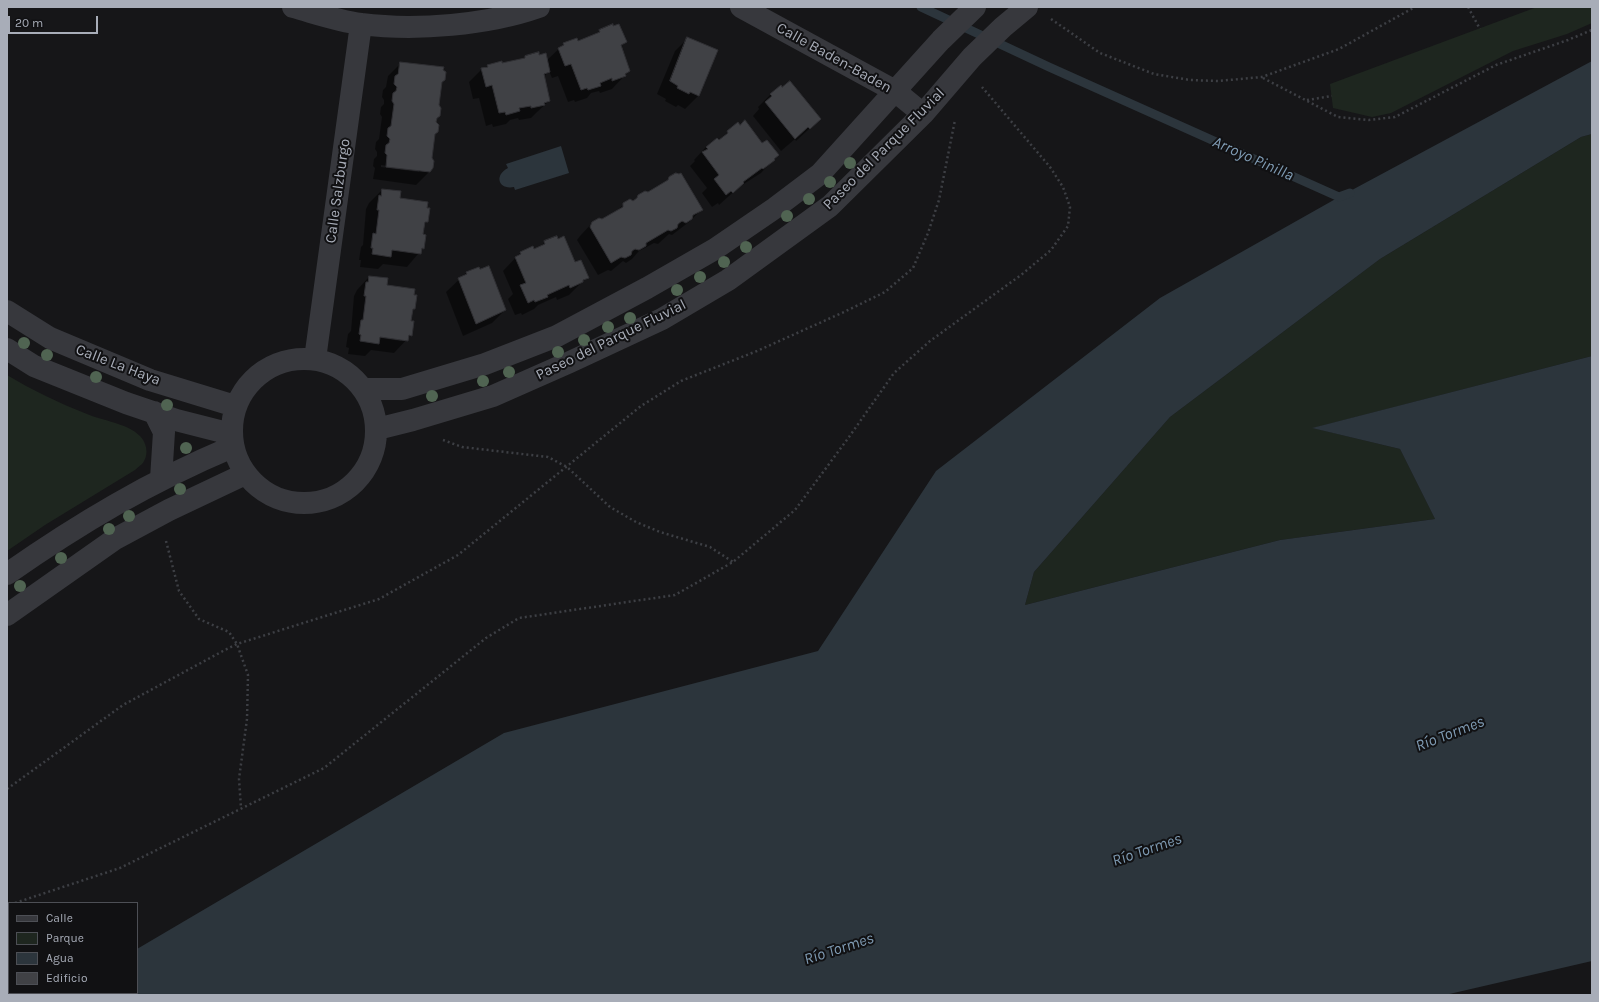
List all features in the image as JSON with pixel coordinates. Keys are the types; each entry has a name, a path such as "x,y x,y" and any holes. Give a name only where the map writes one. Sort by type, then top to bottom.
{"street":[{"path":"293,7 361,24 409,26 477,22 518,15 539,7"},
{"name":"Calle Baden-Baden","path":"742,7 895,91 923,114"},
{"name":"Paseo del Parque Fluvial","path":"364,389 402,389 485,364 557,336 647,288 715,249 775,208 820,174 941,40 975,7"},
{"name":"Paseo del Parque Fluvial","path":"377,429 493,396 662,319 728,280 830,206 923,114 972,57 1003,27 1037,11"},
{"name":"Calle Salzburgo","path":"315,359 361,24"},
{"name":"Calle La Haya","path":"7,311 50,338 150,380 235,406"},
{"name":"Calle La Haya","path":"7,349 34,366 126,403 232,441"},
{"path":"315,359 342,368 364,389 374,408 377,429 371,462 354,485 324,501 292,503 271,496 245,474 238,463 232,441 235,406 254,378 283,361 315,359"},
{"path":"154,412 164,432 161,479"},
{"path":"7,574 52,543 102,512 232,441"},
{"path":"7,615 115,539 169,510 245,474"}],"path":[{"path":"1037,11 1100,53 1154,74 1190,80 1218,81 1262,78 1339,49 1415,7"},
{"path":"1468,7 1480,29"},
{"path":"1262,78 1338,117 1370,120 1395,117 1496,65 1592,30"},
{"path":"18,902 120,868 324,768 486,638 519,618 675,595 732,562 795,510 849,437 894,372 930,341 1052,250 1068,226 1070,207 1060,182 1050,167 979,84"},
{"path":"1307,100 1332,96"},
{"path":"7,789 123,705 237,644 379,599 458,555 641,406 681,381 757,351 885,292 913,268 928,233 939,200 956,115"},
{"path":"441,439 462,447 548,457 567,467 610,507 636,522 660,532 710,546 732,562"},
{"path":"165,540 179,591 199,619 229,632 237,644 248,675 247,719 239,779 241,808"}],"green space":[{"path":"1537,7 1592,7 1592,23 1567,34 1513,51 1391,113 1372,117 1333,108 1330,84"},
{"path":"1592,134 1592,356 1313,428 1400,449 1435,519 1280,540 1025,605 1034,572 1170,417 1380,259 1581,137"},
{"path":"7,375 66,405 128,428 142,438 147,451 146,458 135,470 45,525 7,551"}],"water":[{"name":"Río Tormes","path":"1592,61 1592,134 1581,137 1380,259 1170,417 1034,572 1025,605 1280,540 1435,519 1400,449 1312,428 1592,356 1592,961 1445,995 59,995 138,994 138,948 504,733 818,651 936,471 1160,298 1339,197"},
{"path":"561,146 569,173 515,190 514,187 504,186 501,184 501,174 508,168 506,164"}],"building":[{"path":"613,24 613,26 619,24 627,42 621,45 630,71 625,74 626,76 612,81 612,78 600,83 601,86 588,90 587,88 581,90 571,64 565,66 558,48 564,45 563,43 577,38 578,41 600,32 599,30"},
{"path":"687,37 718,50 699,96 690,92 689,94 677,88 678,86 670,81"},
{"path":"539,52 539,55 546,53 550,72 544,74 550,101 544,103 545,105 531,108 531,106 519,108 520,111 506,115 505,112 499,113 492,85 486,87 481,68 488,67 487,65 502,61 502,63 525,58 525,56"},
{"path":"400,62 444,67 443,70 446,72 445,80 442,82 439,105 441,108 440,116 437,118 436,122 439,125 438,132 435,134 432,158 434,161 433,168 430,172 386,167 386,145 389,143 390,139 387,136 388,128 391,126 394,104 392,101 393,93 396,91 397,87 394,84 395,76 398,74"},
{"path":"790,81 821,119 810,129 808,127 795,139 765,102 772,96 770,94 781,85 782,87"},
{"path":"745,120 762,143 767,140 779,155 763,169 762,168 743,182 744,183 733,193 731,191 726,195 714,179 719,175 702,152 708,149 706,147 717,138 719,140 728,133 727,131 738,122 740,125"},
{"path":"676,173 681,173 703,210 693,215 692,219 686,223 682,221 678,224 677,228 671,231 668,230 646,243 646,246 639,250 635,249 632,251 631,255 625,258 621,257 611,263 590,227 592,222 599,218 602,219 623,207 623,203 630,199 633,201 638,195 645,191 648,192 668,180 669,177"},
{"path":"382,189 401,191 400,198 428,202 427,208 430,208 428,222 425,222 423,234 426,235 424,249 422,248 421,254 392,250 391,257 372,254 373,248 371,248 373,233 376,234 379,195 381,196"},
{"path":"557,236 558,239 564,236 575,262 581,260 589,278 570,288 569,285 547,295 548,297 528,303 520,285 526,283 515,257 521,254 520,252 533,246 534,249 545,244 544,241"},
{"path":"489,266 506,310 476,324 458,278 467,274 466,272 479,267 480,269"},
{"path":"369,276 388,278 387,285 415,289 414,295 417,295 411,321 414,321 412,336 409,335 408,341 380,337 379,344 360,341 361,335 359,334 361,320 363,320 366,296 364,296 366,282 368,282"}],"waterway":[{"name":"Arroyo Pinilla","path":"921,7 1049,67 1339,197 1350,193"}]}
